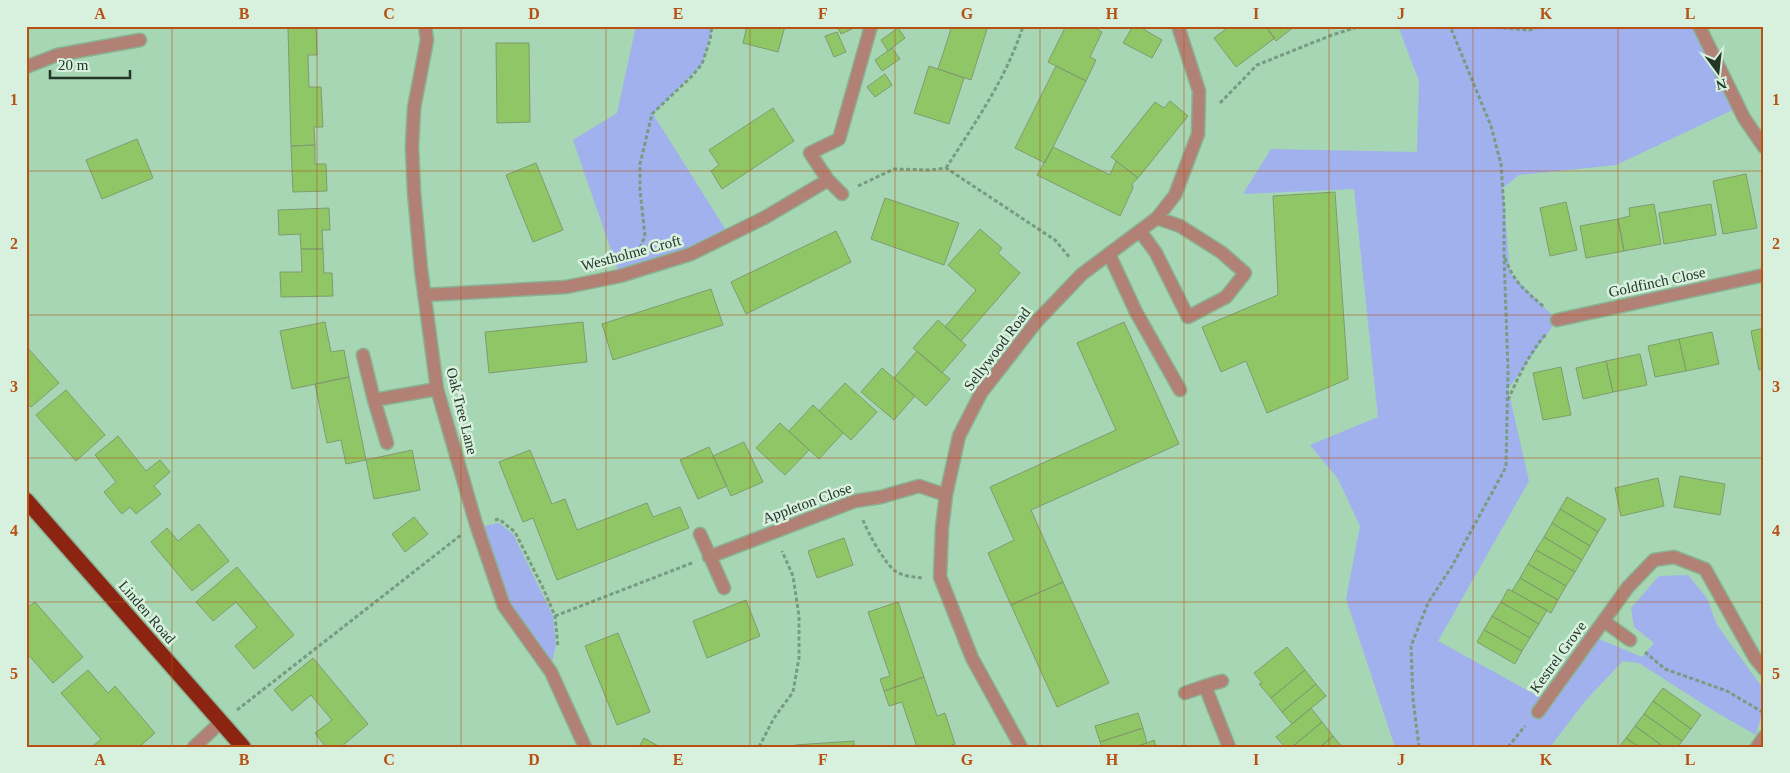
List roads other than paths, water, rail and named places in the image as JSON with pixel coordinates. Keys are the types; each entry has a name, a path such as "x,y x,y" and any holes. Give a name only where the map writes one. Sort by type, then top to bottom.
{"highway":[{"name":"Linden Road","path":"26,500 242,747"}],"street":[{"name":"Oak Tree Lane","path":"425,26 427,40 414,108 412,147 414,192 424,295 438,389 476,524 504,606 551,672 585,747"},
{"path":"842,194 828,180 810,153 839,139 871,26"},
{"name":"Sellywood Road","path":"1021,747 972,658 940,577 942,528 946,495 959,436 981,394 1037,321 1082,274 1157,218 1175,195 1198,134 1199,91 1178,26"},
{"path":"1699,26 1744,118 1764,147"},
{"path":"26,68 56,55 140,40"},
{"name":"Westholme Croft","path":"424,295 566,287 620,276 691,254 764,218 828,180"},
{"path":"1140,231 1156,253 1188,316 1226,297 1245,273 1220,252 1180,226 1157,218"},
{"path":"1108,254 1136,312 1180,390"},
{"name":"Goldfinch Close","path":"1557,320 1764,275"},
{"path":"364,354 374,400 387,443"},
{"path":"374,400 438,389"},
{"name":"Appleton Close","path":"709,557 855,501 881,497 919,486 946,495"},
{"path":"700,534 724,588"},
{"name":"Kestrel Grove","path":"1538,712 1628,587 1654,560 1674,557 1705,570 1755,658 1764,668"},
{"name":"Kestrel Grove","path":"1604,622 1630,640"},
{"path":"1186,693 1222,680"},
{"path":"1205,686 1229,747"},
{"path":"194,747 220,722"},
{"path":"1757,747 1764,737"}]}
